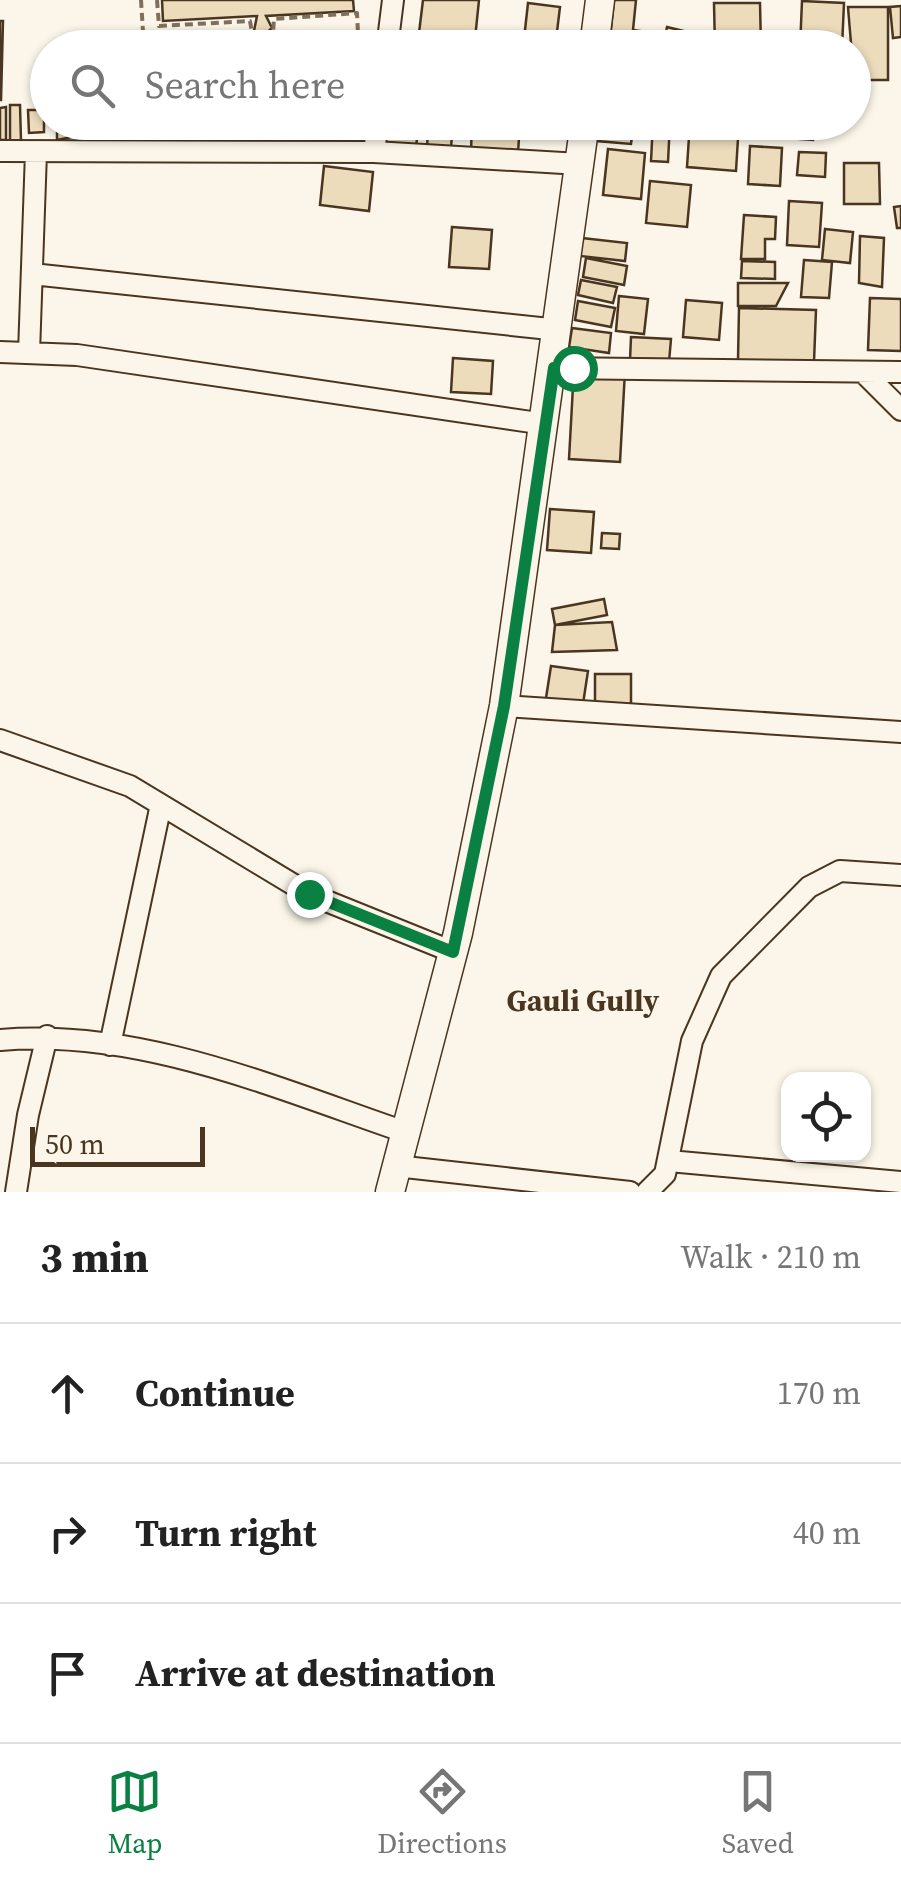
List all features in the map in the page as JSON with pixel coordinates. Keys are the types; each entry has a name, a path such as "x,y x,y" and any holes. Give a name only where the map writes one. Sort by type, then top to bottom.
{"street":[{"path":"390,30 394,0"},
{"path":"596,30 600,0"},
{"path":"374,152 376,140"},
{"path":"583,140 504,706 453,952 393,1179 630,1192"},
{"path":"0,151 374,152 580,164"},
{"path":"30,353 36,152"},
{"path":"32,274 559,330"},
{"path":"0,352 77,355 545,424"},
{"path":"554,368 901,372"},
{"path":"863,372 901,410"},
{"path":"504,706 901,732"},
{"path":"0,740 130,786 160,809 309,894 453,952"},
{"path":"110,1045 160,809"},
{"path":"647,1192 666,1174 692,1041 722,976 809,887 840,871 901,876"},
{"path":"0,1040 47,1036 110,1045 233,1074 405,1132"},
{"path":"16,1192 28,1115 47,1036"},
{"path":"669,1160 901,1182"}],"path":[{"path":"141,0 143,30"},
{"path":"157,0 159,26 250,20 252,30"},
{"path":"273,30 274,19 357,14 358,30"}],"building":[{"path":"162,0 353,0 354,11 266,16 270,30 254,30 257,16 163,21"},
{"path":"423,0 479,0 476,30 419,30"},
{"path":"614,0 636,0 633,30 611,30"},
{"path":"802,1 844,3 843,30 801,30"},
{"path":"528,3 560,7 557,30 525,30"},
{"path":"714,3 760,3 761,30 715,30"},
{"path":"901,6 901,37 893,38 890,7"},
{"path":"848,7 888,7 888,80 871,80 871,30 850,30"},
{"path":"3,21 1,100 0,100"},
{"path":"10,105 20,105 21,141 10,140"},
{"path":"6,107 6,140 0,140 0,108"},
{"path":"301,140 317,140 317,145 301,144"},
{"path":"337,140 336,149 321,143"},
{"path":"381,140 417,140 416,147 381,144"},
{"path":"428,140 452,140 451,148 427,146"},
{"path":"471,140 519,140 518,153 471,151"},
{"path":"597,140 632,140 631,144"},
{"path":"652,140 669,140 668,162 651,161"},
{"path":"689,140 738,140 736,171 687,167"},
{"path":"750,146 782,148 780,186 748,184"},
{"path":"608,149 645,153 641,199 603,195"},
{"path":"799,152 826,153 825,177 797,175"},
{"path":"844,163 879,163 880,204 844,204"},
{"path":"324,166 373,172 369,211 320,205"},
{"path":"650,181 691,185 687,227 646,223"},
{"path":"789,201 822,203 819,247 787,245"},
{"path":"901,206 901,228 897,228 894,207"},
{"path":"744,215 776,217 775,239 765,239 765,259 741,259"},
{"path":"452,227 492,230 489,269 449,267"},
{"path":"825,229 853,232 850,263 822,260"},
{"path":"860,236 884,238 882,287 859,283"},
{"path":"582,238 627,243 625,261 580,256"},
{"path":"586,258 627,266 624,285 583,277"},
{"path":"804,260 832,262 829,298 801,297"},
{"path":"742,261 775,262 775,279 741,278"},
{"path":"581,280 617,287 613,303 578,295"},
{"path":"738,283 788,283 776,306 738,306"},
{"path":"619,296 648,299 644,334 616,331"},
{"path":"870,298 901,299 901,351 868,350"},
{"path":"686,300 722,303 719,340 683,337"},
{"path":"578,301 615,308 611,327 575,320"},
{"path":"739,308 816,310 814,362 738,360"},
{"path":"572,328 611,333 609,353 569,347"},
{"path":"631,337 671,339 669,362 630,360"},
{"path":"453,358 493,361 491,394 451,392"},
{"path":"574,368 625,371 620,462 569,459"},
{"path":"550,509 594,512 591,553 547,550"},
{"path":"602,533 620,534 619,549 601,548"},
{"path":"604,599 607,615 555,625 552,609"},
{"path":"612,622 617,650 552,652 555,625"},
{"path":"551,666 588,671 583,704 546,698"},
{"path":"595,674 631,674 631,704 595,704"}],"district":[{"name":"Gauli Gully","path":"583,1001"}],"route":[{"path":"309,894 453,952 504,706 554,368 574,368"}]}
